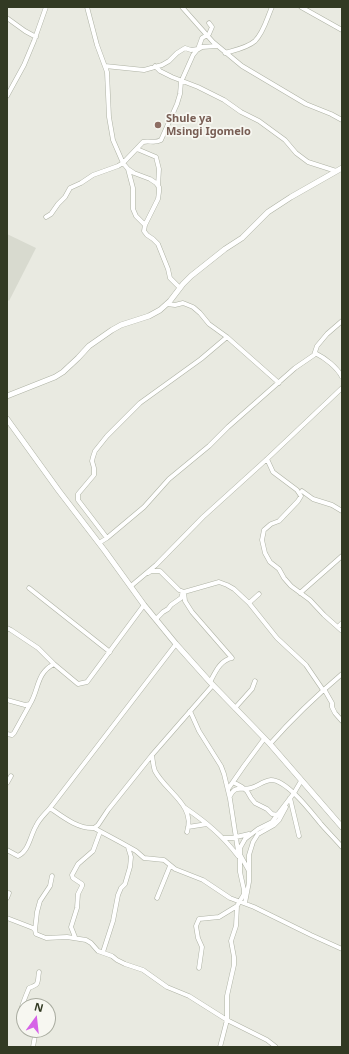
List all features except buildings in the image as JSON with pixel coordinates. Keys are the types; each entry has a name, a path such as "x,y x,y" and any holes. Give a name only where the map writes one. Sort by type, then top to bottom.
{"street":[{"path":"7,96 24,65 36,37 46,7"},
{"path":"87,7 97,45 108,76 109,117 112,137 123,163 128,169 150,179 158,186"},
{"path":"184,7 206,36 216,46 252,73 313,107 342,120"},
{"path":"225,53 244,47 255,40 264,27 272,7"},
{"path":"301,7 342,30"},
{"path":"7,18 25,32 36,37"},
{"path":"46,217 51,214 70,188 81,183 92,174 123,163 143,142 158,142 162,140 177,104 182,81 192,55 198,49 202,38 209,34 212,28 209,23"},
{"path":"105,66 144,70 162,65 184,48 191,50 205,46 216,46"},
{"path":"155,67 160,71 224,100 259,121 285,140 296,153 308,162 336,171"},
{"path":"137,149 156,157 159,169 158,199 145,225 145,233 156,241 168,269 170,278 180,288"},
{"path":"7,396 55,377 70,366 100,337 121,325 154,313 167,304 196,272 242,238 268,212 342,168"},
{"path":"128,169 133,188 133,209 136,216 145,225"},
{"path":"167,304 176,305 183,303 191,306 200,313 209,324 227,337 280,383"},
{"path":"99,543 107,538 144,506 169,479 209,446 295,368 315,353 316,348 327,334 342,321"},
{"path":"107,538 78,500 78,494 94,475 92,461 95,451 107,436 140,403 201,359 227,337"},
{"path":"315,353 324,358 339,372 342,377"},
{"path":"131,586 156,565 203,517 342,388"},
{"path":"7,420 144,605 176,644 211,684 270,744 342,827"},
{"path":"267,459 273,472 297,490 301,496 282,518 277,522 268,525 264,530 262,540 265,554 270,562 279,569 291,586 310,600 342,631"},
{"path":"302,491 313,499 332,505 342,511"},
{"path":"300,593 342,556"},
{"path":"141,578 151,572 160,571 179,590 184,592 219,582 234,589 249,603 277,638 306,665 332,703 335,713 342,721"},
{"path":"29,588 110,652"},
{"path":"156,619 163,612 167,611 170,605 181,598 184,592"},
{"path":"94,828 98,825 108,810 152,755 211,684 217,668 228,659 232,658 192,612 185,601 184,592"},
{"path":"249,603 259,594"},
{"path":"7,628 38,648 78,684 82,684 87,682 144,605"},
{"path":"338,627 342,622"},
{"path":"7,850 18,856 27,848 36,824 50,808 176,644"},
{"path":"7,734 12,735 14,733 32,701 41,676 48,667 54,664"},
{"path":"270,744 288,723 342,674"},
{"path":"235,708 252,689 255,681"},
{"path":"7,700 25,705 30,704"},
{"path":"190,711 199,731 221,766 224,774 228,789 244,890 242,899 237,906 219,917 199,919 196,926 198,938 202,947 199,968"},
{"path":"228,789 264,739"},
{"path":"152,755 155,771 162,781 184,807 224,838 249,871"},
{"path":"7,783 11,776"},
{"path":"229,796 233,790 236,789 250,788 271,780 278,782 294,793 342,847"},
{"path":"239,856 242,842 251,834 272,822 294,793 301,781"},
{"path":"233,782 245,789 255,803 264,807 274,815 278,815"},
{"path":"289,799 299,836"},
{"path":"245,903 249,887 249,855 255,837 279,820 289,799"},
{"path":"184,807 189,821 187,830 207,824"},
{"path":"50,808 74,823 84,827 94,828 136,851 144,858 164,860 175,869 203,880 227,897 245,903 342,949"},
{"path":"75,937 70,927 77,908 78,894 82,886 80,882 73,878 72,875 78,864 93,852 100,832"},
{"path":"224,838 235,838 251,834"},
{"path":"103,952 113,921 118,895 121,888 125,884 130,867 131,857 128,847"},
{"path":"157,898 170,866"},
{"path":"35,930 36,917 40,901 50,886 52,876"},
{"path":"7,898 9,893"},
{"path":"220,1047 227,1020 228,996 234,965 231,941 236,926 237,906"},
{"path":"7,918 33,928 36,934 46,938 75,937 86,940 91,943 96,950 103,952 124,964 143,970 167,987 189,996 227,1020 267,1040 276,1047"},
{"path":"26,998 29,988 36,986 39,972"}],"shaded area":[{"path":"7,234 36,248 9,301 7,299"}],"place":[{"name":"Shule ya Msingi Igomelo","path":"158,125"}]}
